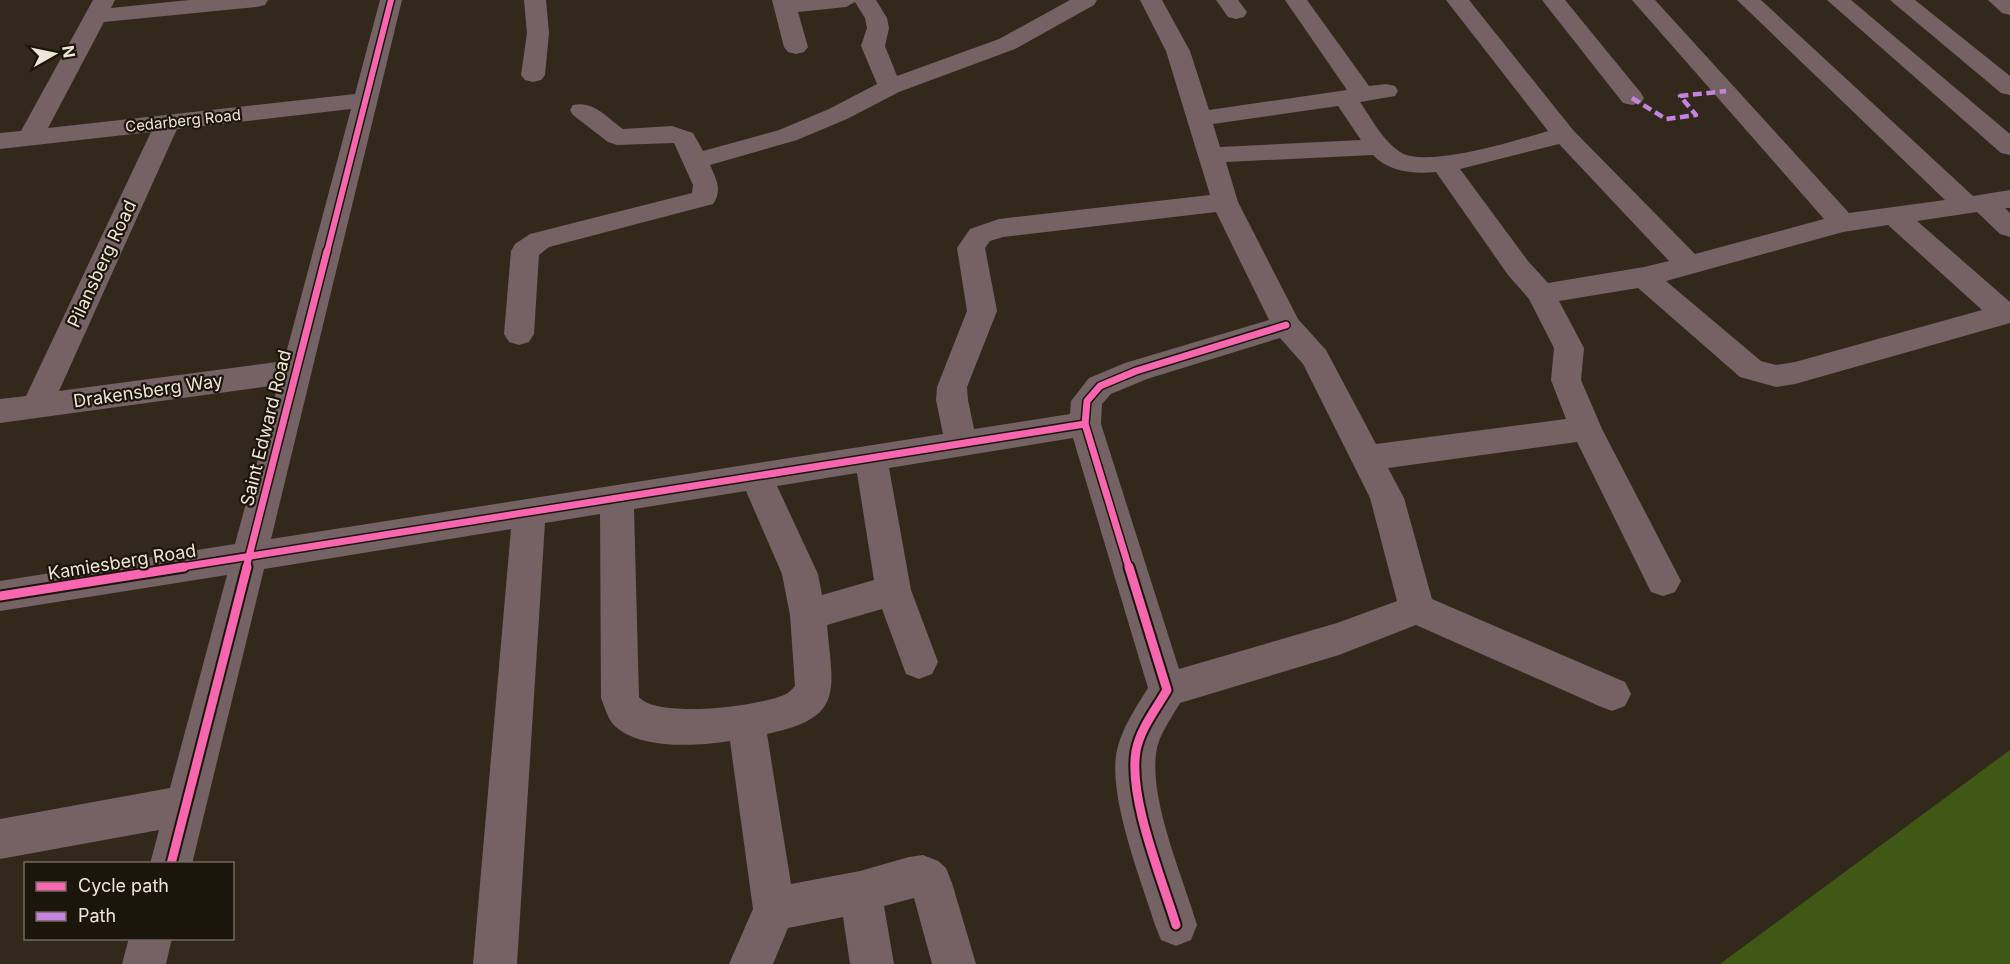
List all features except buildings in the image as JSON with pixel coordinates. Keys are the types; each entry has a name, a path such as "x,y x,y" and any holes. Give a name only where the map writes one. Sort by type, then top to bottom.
{"street":[{"path":"30,138 99,8 257,0"},
{"name":"Saint Edward Road","path":"172,862 391,0"},
{"path":"533,75 538,33 535,0"},
{"path":"796,47 784,4 846,0"},
{"path":"865,0 876,18 878,28 873,46 890,87"},
{"path":"696,161 788,135 838,114 890,87 1007,44 1086,0"},
{"path":"1151,0 1178,51 1225,202 1286,325 1315,358 1369,458 1387,498 1417,609"},
{"path":"1298,0 1364,94 1380,147 1394,160 1416,167 1443,164 1564,135"},
{"path":"1457,0 1564,135 1688,264"},
{"path":"1553,0 1632,98"},
{"path":"1643,0 1843,223"},
{"path":"1748,0 1975,204 2010,228"},
{"path":"1838,0 2010,147"},
{"path":"1901,0 2010,88"},
{"path":"1999,0 2010,8"},
{"path":"1198,119 1364,94"},
{"name":"Cedarberg Road","path":"0,141 366,100"},
{"path":"519,334 525,251 540,240 704,198 706,185 684,138 678,135 617,137 582,110"},
{"name":"Pilansberg Road","path":"37,406 168,122"},
{"path":"1209,155 1380,147"},
{"path":"1443,164 1518,268 1541,294 1569,348 1566,380 1586,429 1663,581"},
{"path":"1541,294 1644,277 1843,223 2010,199"},
{"path":"961,443 951,393 982,311 971,248 980,235 999,228 1225,202"},
{"path":"1894,216 2008,313"},
{"path":"1644,277 1751,369 1776,376 1796,373 2008,313"},
{"path":"1167,690 1085,424 1087,401 1100,386 1136,371 1286,325"},
{"name":"Drakensberg Way","path":"0,411 296,371"},
{"name":"Kamiesberg Road","path":"0,597 1085,424"},
{"path":"1369,458 1586,429"},
{"path":"871,458 893,590 919,662"},
{"path":"617,498 620,698 623,706 637,719 684,728 746,720 787,713 796,709 812,695 814,688 808,615 800,574 756,476"},
{"path":"495,964 529,513"},
{"path":"808,615 893,590"},
{"path":"1176,925 1136,781 1136,754 1139,741 1167,690 1339,639 1417,609 1612,694"},
{"path":"746,720 774,909 751,964"},
{"path":"0,839 186,805"},
{"path":"774,909 860,892 909,878 927,878 931,883 954,964"},
{"path":"860,892 869,963"},
{"path":"144,964 151,940"}],"green space":[{"path":"2010,750 2010,964 1720,964"}],"marked path":[{"path":"1632,98 1666,119 1696,115 1680,96 1726,91"}],"cycle path":[{"path":"172,862 391,0"},
{"path":"1176,925 1143,814 1136,770 1136,753 1141,737 1167,690 1085,424 1087,401 1100,386 1136,371 1286,325"},
{"path":"0,596 1085,424"}]}
